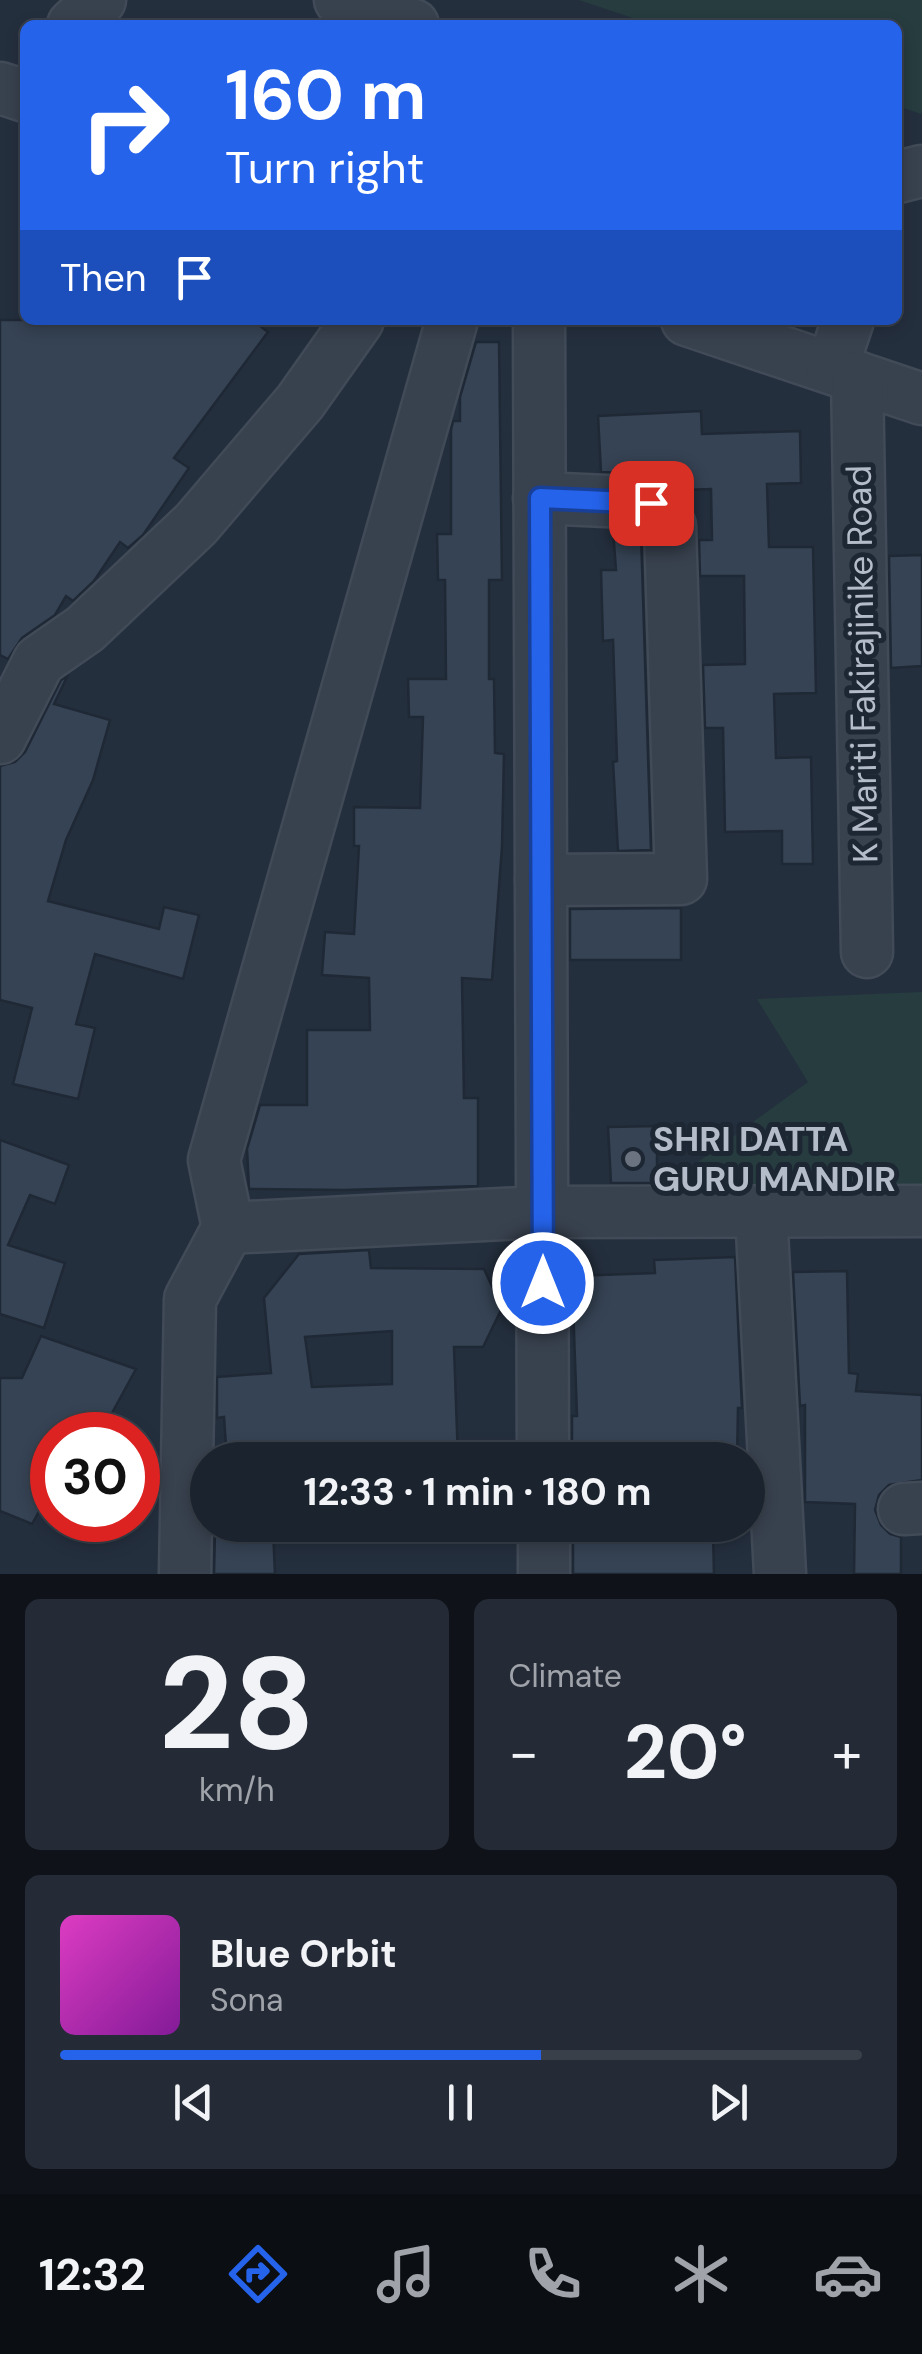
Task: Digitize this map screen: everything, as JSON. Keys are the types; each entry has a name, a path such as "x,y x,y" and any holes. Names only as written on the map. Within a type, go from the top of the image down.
{"street":[{"path":"79,20 102,0"},
{"path":"340,0 398,20"},
{"path":"0,738 38,661 85,628 196,524 300,402 354,325"},
{"path":"185,1574 190,1299 228,1228 214,1160 451,325"},
{"path":"539,325 544,1442"},
{"path":"706,325 822,355 922,399"},
{"name":"K Mariti Fakirajinike Road","path":"844,325 822,355 868,952"},
{"path":"540,498 651,503 662,508 670,526 680,878 541,880"},
{"path":"228,1228 542,1212 922,1211"},
{"path":"761,1212 780,1574"},
{"path":"544,1542 544,1574"}],"green space":[{"path":"579,0 922,0 922,111 921,114 902,107 902,20 639,20"},
{"path":"922,992 922,1192 657,1192 808,1082 757,999"}],"building":[{"path":"0,320 20,320 20,325 259,325 268,332 174,458 189,468 143,535 128,548 120,542 94,581 73,601 66,596 55,615 22,638 8,659 0,655"},
{"path":"476,342 499,342 502,580 489,580 489,679 494,679 495,753 504,754 492,980 462,978 464,1098 478,1098 478,1186 249,1189 247,1149 260,1105 307,1105 307,1030 370,1030 369,978 322,975 325,932 354,934 359,846 354,846 354,807 420,808 423,717 409,717 408,679 446,679 445,580 438,580 437,534 451,534 451,430 453,421 460,421 460,397"},
{"path":"701,411 702,434 800,431 801,483 767,484 769,547 813,547 816,693 774,694 776,758 811,757 813,864 782,864 782,831 725,832 723,728 705,728 703,665 745,664 744,576 700,576 699,540 712,540 711,489 683,490 653,474 601,472 598,416"},
{"path":"613,530 641,533 651,850 618,851 613,640 603,641 601,570 616,570"},
{"path":"922,555 922,666 891,668 889,556"},
{"path":"67,677 54,704 110,720 93,780 66,840 48,901 159,929 164,907 199,915 183,979 95,954 76,1024 95,1028 78,1099 13,1084 32,1008 0,1000 0,766 15,762 25,752 61,680"},
{"path":"681,908 681,960 570,960 570,909"},
{"name":"SHRI DATTA GURU MANDIR","path":"657,1126 657,1183 611,1183 608,1127"},
{"path":"0,1140 69,1165 55,1204 30,1195 8,1245 65,1263 44,1328 0,1314"},
{"path":"369,1250 371,1268 484,1269 502,1308 483,1347 454,1347 457,1442 226,1442 224,1417 217,1418 217,1377 271,1373 264,1298 299,1254","holes":["392,1331 392,1384 312,1387 305,1337"]},
{"path":"735,1257 742,1408 738,1408 737,1442 572,1442 572,1416 577,1416 572,1276 655,1273 654,1260"},
{"path":"847,1271 849,1373 858,1374 856,1391 922,1395 922,1480 889,1485 879,1495 875,1510 881,1525 890,1534 901,1537 901,1574 854,1574 855,1504 805,1502 805,1405 800,1406 793,1272"},
{"path":"41,1336 136,1369 113,1412 30,1412 30,1523 0,1511 0,1378 22,1378"},
{"path":"215,1542 274,1542 275,1574 214,1574"},
{"path":"573,1542 713,1542 714,1574 573,1574"}],"place":[{"name":"SHRI DATTA GURU MANDIR","path":"633,1159"}],"route":[{"path":"543,1283 540,498 651,503"}]}
